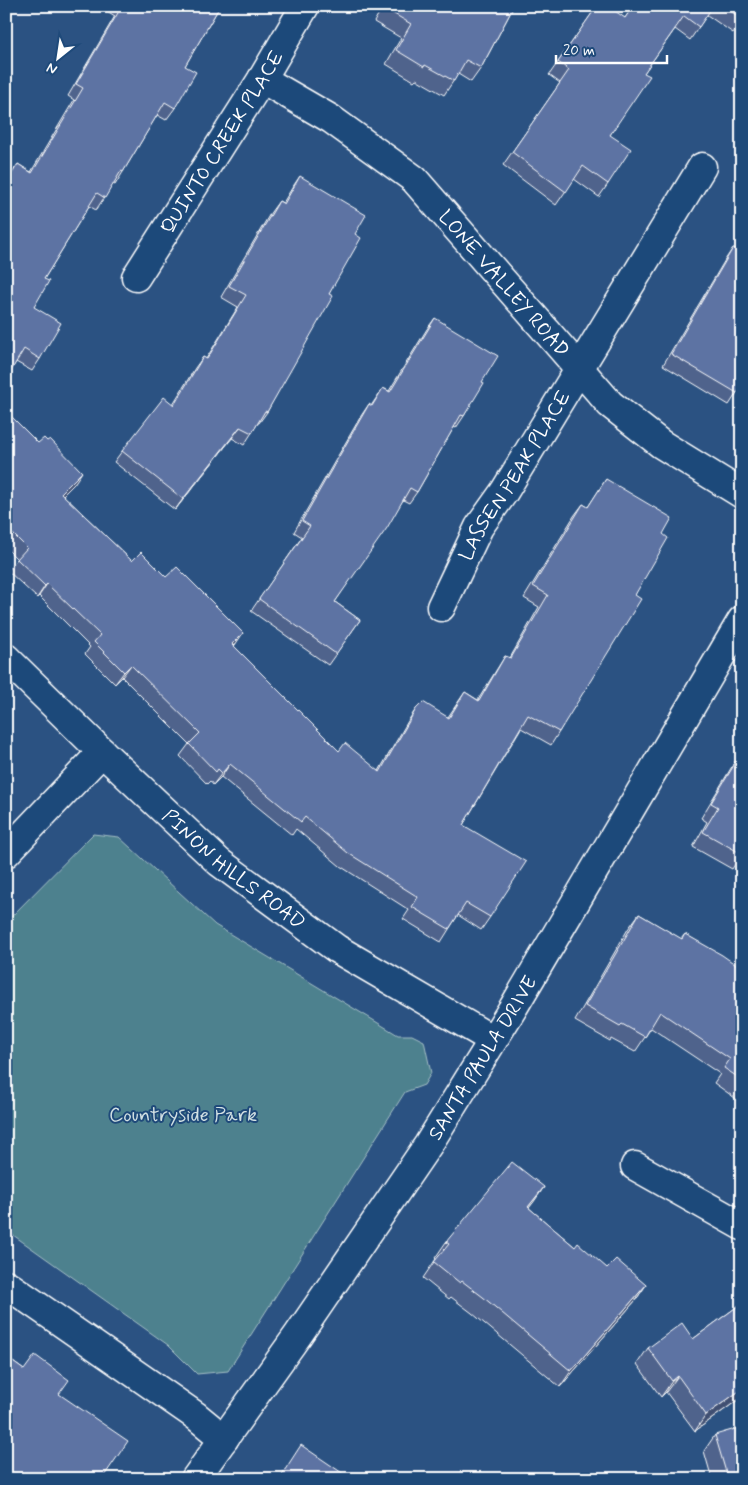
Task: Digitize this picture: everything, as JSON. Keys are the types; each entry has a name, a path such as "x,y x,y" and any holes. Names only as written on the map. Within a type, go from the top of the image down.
{"street":[{"name":"QUINTO CREEK PLACE","path":"136,277 262,79 305,6"},
{"name":"LONE VALLEY ROAD","path":"262,79 331,119 414,179 610,404 661,444 742,494"},
{"name":"LASSEN PEAK PLACE","path":"441,608 479,527 504,492 702,167"},
{"name":"SANTA PAULA DRIVE","path":"195,1479 428,1145 493,1040 742,620"},
{"name":"PINON HILLS ROAD","path":"6,658 102,752 226,868 337,949 493,1040"},
{"path":"6,853 102,752"},
{"path":"635,1166 742,1226"},
{"path":"6,1284 196,1416 224,1439"}],"green space":[{"name":"Countryside Park","path":"93,834 119,837 215,925 398,1035 412,1035 424,1041 431,1073 424,1085 405,1092 228,1371 197,1374 168,1345 6,1230 6,922"}],"building":[{"path":"122,6 220,6 185,66 196,72 175,108 165,102 123,172 121,171 105,198 97,193 44,279 49,281 34,307 61,323 40,359 24,349 6,379 6,183 18,164 32,173 83,88 76,84"},
{"path":"385,6 514,6 481,68 466,60 454,81 425,65 424,67 396,50 411,24 384,8"},
{"path":"597,6 608,6 625,18 633,6 713,6 699,27 684,16 644,73 650,76 610,135 631,149 608,184 583,166 566,192 512,152 569,70 558,62"},
{"path":"723,6 742,6 742,19"},
{"path":"300,176 366,215 355,234 361,238 329,294 333,296 267,412 265,411 252,433 240,427 183,499 122,451 164,397 174,405 203,357 207,359 246,295 229,286 279,201 284,204"},
{"path":"742,243 742,385 737,393 671,354 733,248 738,249"},
{"path":"435,318 498,356 482,382 484,383 464,416 461,415 417,492 410,488 387,528 335,602 360,620 336,654 259,599 310,526 302,521 369,404 372,406 383,388 390,392"},
{"path":"6,411 38,443 44,438 47,441 50,439 82,472 61,493 132,561 141,552 166,577 177,567 243,633 232,644 339,751 345,743 380,772 416,709 423,702 449,718 465,692 479,701 505,656 511,658 548,595 533,586 583,504 588,507 606,479 672,518 663,534 668,538 635,595 641,599 559,732 528,715 463,825 526,862 490,917 466,903 449,929 412,907 418,897 348,853 305,817 301,822 230,764 222,773 218,769 216,772 189,744 200,733 131,665 124,672 94,642 100,635 47,584 45,586 17,559 27,548 6,527"},
{"path":"6,736 11,741 6,747"},
{"path":"742,752 742,854 703,832 718,807 711,803"},
{"path":"639,914 682,939 685,934 742,969 742,1080 724,1068 730,1059 660,1012 645,1037 622,1024 620,1026 585,1006"},
{"path":"512,1162 544,1187 528,1207 575,1247 578,1243 607,1268 616,1259 646,1285 571,1371 483,1297 462,1281 460,1283 434,1262 449,1244 446,1242"},
{"path":"742,1303 742,1389 706,1415 678,1376 672,1381 648,1348 682,1323 693,1339"},
{"path":"35,1355 69,1380 59,1394 128,1441 102,1479 14,1479 6,1474 6,1357 24,1370"},
{"path":"742,1427 742,1479 728,1479 715,1435"},
{"path":"301,1445 351,1479 279,1479"}]}
